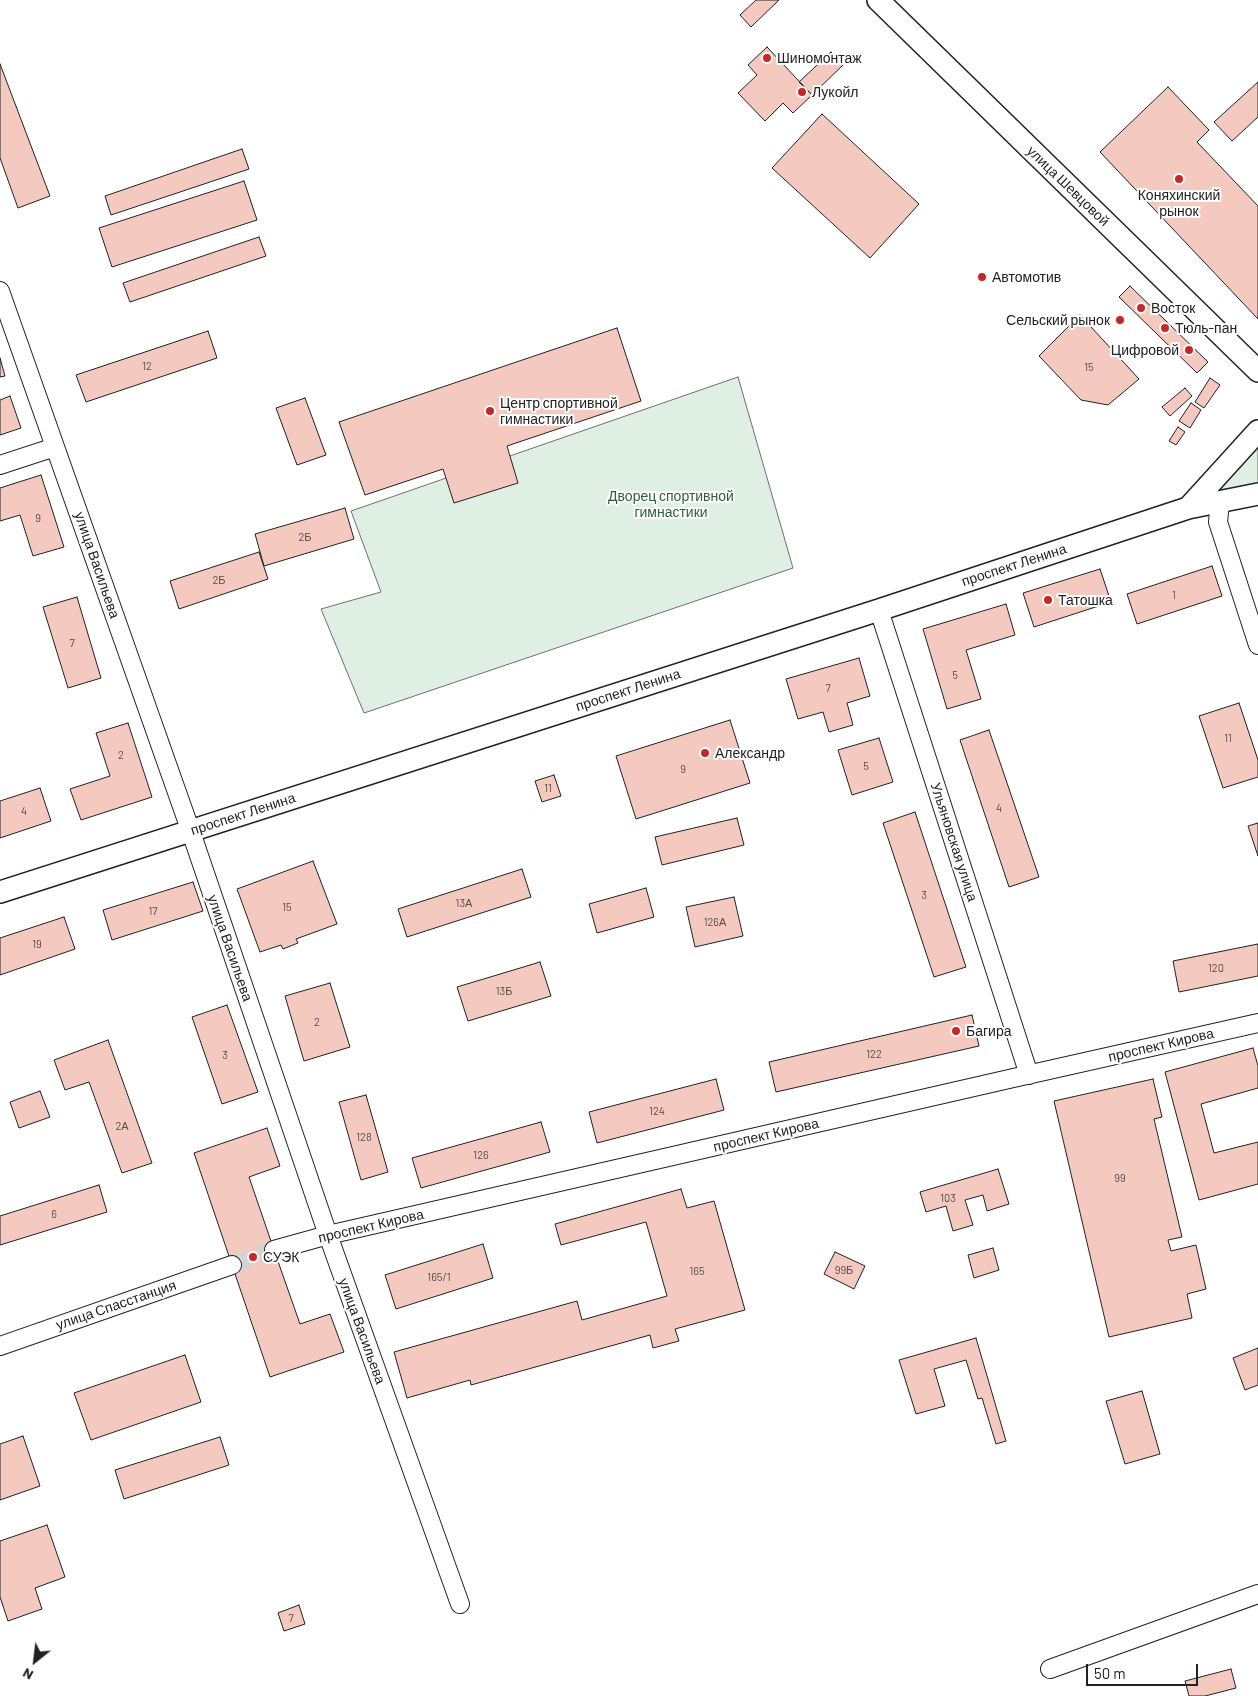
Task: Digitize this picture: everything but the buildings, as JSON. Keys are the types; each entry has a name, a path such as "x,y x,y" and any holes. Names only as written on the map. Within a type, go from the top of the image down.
{"main road":[{"name":"улица Шевцовой","path":"878,0 1258,371"},
{"path":"1188,508 1258,431"},
{"name":"проспект Ленина","path":"0,892 879,610 1188,508 1258,494"}],"street":[{"name":"улица Васильева","path":"0,291 190,832 328,1235 460,1604"},
{"path":"0,465 55,447"},
{"path":"1220,502 1218,522 1258,645"},
{"name":"Ульяновская улица","path":"879,610 1029,1075"},
{"name":"проспект Кирова","path":"274,1250 328,1235 1258,1023"},
{"name":"улица Спасстанция","path":"0,1346 232,1265"},
{"path":"1050,1669 1258,1594"}],"green space":[{"name":"Дворец спортивной гимнастики","path":"738,377 793,568 364,713 321,609 381,592 351,511"},
{"path":"1258,443 1258,485 1223,495 1216,491"}],"tunnel":[{"path":"232,1265 274,1250"}],"place":[{"name":"Шиномонтаж","path":"767,58"},
{"name":"Лукойл","path":"802,92"},
{"name":"Коняхинский рынок","path":"1179,179"},
{"name":"Автомотив","path":"982,277"},
{"name":"Восток","path":"1141,308"},
{"name":"Сельский рынок","path":"1120,320"},
{"name":"Тюль-пан","path":"1165,328"},
{"name":"Цифровой","path":"1189,350"},
{"name":"Центр спортивной гимнастики","path":"490,411"},
{"name":"Татошка","path":"1048,600"},
{"name":"Александр","path":"705,753"},
{"name":"Багира","path":"956,1031"},
{"name":"СУЭК","path":"253,1257"}]}
